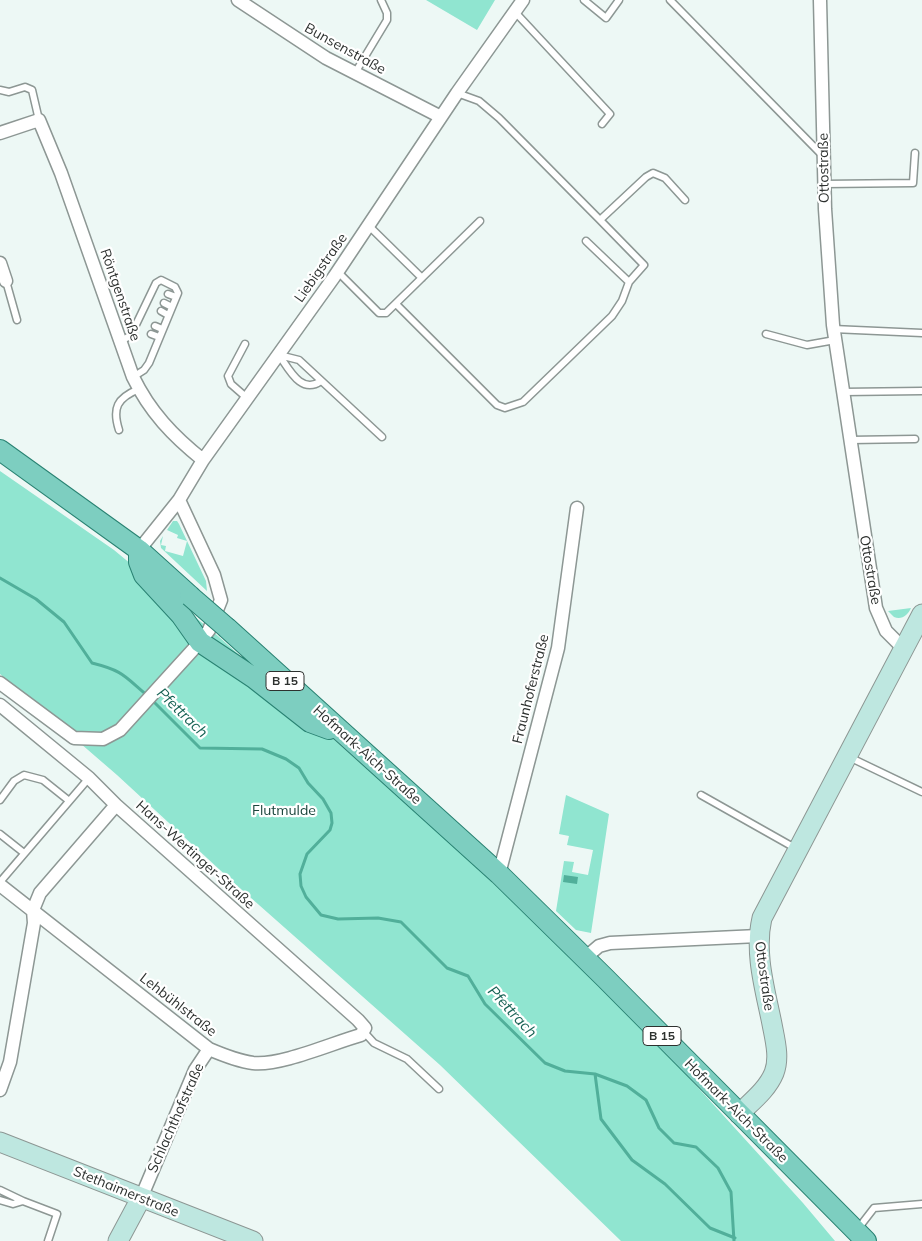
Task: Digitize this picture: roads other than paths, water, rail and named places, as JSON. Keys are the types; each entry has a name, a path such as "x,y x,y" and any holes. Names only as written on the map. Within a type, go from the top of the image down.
{"main road":[{"name":"Hofmark-Aich-Straße","path":"0,450 139,550 499,874 861,1236"},
{"path":"139,550 138,562 144,575 181,615 200,642 254,678 310,722 342,734"}],"street":[{"name":"Bunsenstraße","path":"238,0 297,40 440,118"},
{"name":"Liebigstraße","path":"139,550 179,500 203,460 338,272 457,93 523,0"},
{"name":"Ottostraße","path":"739,1114 768,1085 774,1072 777,1053 760,959 758,936 762,918 912,640 886,631 876,608 842,392 834,335 824,184 820,0"},
{"path":"0,133 39,120"},
{"name":"Röntgenstraße","path":"39,120 61,173 136,383 150,408 165,427 203,460"},
{"path":"0,263 6,282"},
{"path":"0,683 74,738 103,739 120,730 200,642 221,600 214,576 179,500"},
{"name":"Fraunhoferstraße","path":"499,874 558,648 577,508"},
{"path":"912,640 922,614"},
{"name":"Hans-Wertinger-Straße","path":"0,705 89,778 116,805 358,1020 365,1028 364,1032"},
{"path":"0,1090 10,1062 34,923 32,910 40,893 76,848 116,805"},
{"name":"Lehbühlstraße","path":"0,883 209,1049 254,1063 269,1062 364,1032"},
{"path":"585,958 598,946 610,943 758,936"},
{"name":"Schlachthofstraße","path":"118,1241 141,1198 195,1070 209,1049"},
{"name":"Stethaimerstraße","path":"0,1142 251,1241"}],"lane":[{"path":"355,73 387,20 387,13 380,0"},
{"path":"584,0 606,18 620,0"},
{"path":"670,0 824,158"},
{"path":"515,12 610,114 602,124"},
{"path":"0,90 9,92 25,87 32,90 39,120"},
{"path":"396,304 497,405 505,408 523,402 612,316 622,301 629,282 644,265 499,118 479,101 457,93"},
{"path":"824,184 914,183 915,152"},
{"path":"600,220 646,177 653,173 665,178 685,200"},
{"path":"338,272 379,313 386,313 480,221"},
{"path":"369,226 422,278"},
{"path":"586,241 629,282"},
{"path":"119,430 115,417 116,406 136,383 149,363 178,293 175,286 162,280 156,288 138,327 131,335 120,342"},
{"path":"6,282 17,320"},
{"path":"168,294 176,297"},
{"path":"164,303 172,307"},
{"path":"161,311 168,315"},
{"path":"155,326 162,329"},
{"path":"766,334 807,345 834,335 922,332"},
{"path":"151,334 159,337"},
{"path":"244,344 228,376 231,384 247,398"},
{"path":"279,354 299,360 382,437"},
{"path":"279,354 295,378 308,386 313,386 320,381"},
{"path":"842,392 922,391"},
{"path":"850,440 915,439"},
{"path":"848,756 922,792"},
{"path":"0,800 14,781 24,775 43,780 68,800"},
{"path":"0,883 68,800 89,778"},
{"path":"700,795 798,850"},
{"path":"0,834 24,853"},
{"path":"364,1032 374,1043 406,1058 439,1090"},
{"path":"0,1190 57,1214 48,1241"},
{"path":"0,1200 13,1204 23,1201"},
{"path":"861,1236 874,1208 922,1204"}],"waterway":[{"name":"Pfettrach","path":"0,578 36,599 64,622 92,663 117,672 148,696"},
{"name":"Pfettrach","path":"152,700 200,748 262,749 286,759 299,768 308,783 323,799 331,813 332,823 330,830 307,854 300,874 301,886 306,897 321,915 338,919 378,918 401,922 447,968 468,976 485,1004 545,1063 565,1071 595,1074 627,1086 646,1100 659,1128 674,1143 696,1147 718,1168 731,1192 734,1241"},
{"path":"595,1074 601,1119 632,1160 665,1184 710,1228 735,1238"}],"park label":[{"name":"Flutmulde","path":"284,811"}]}
